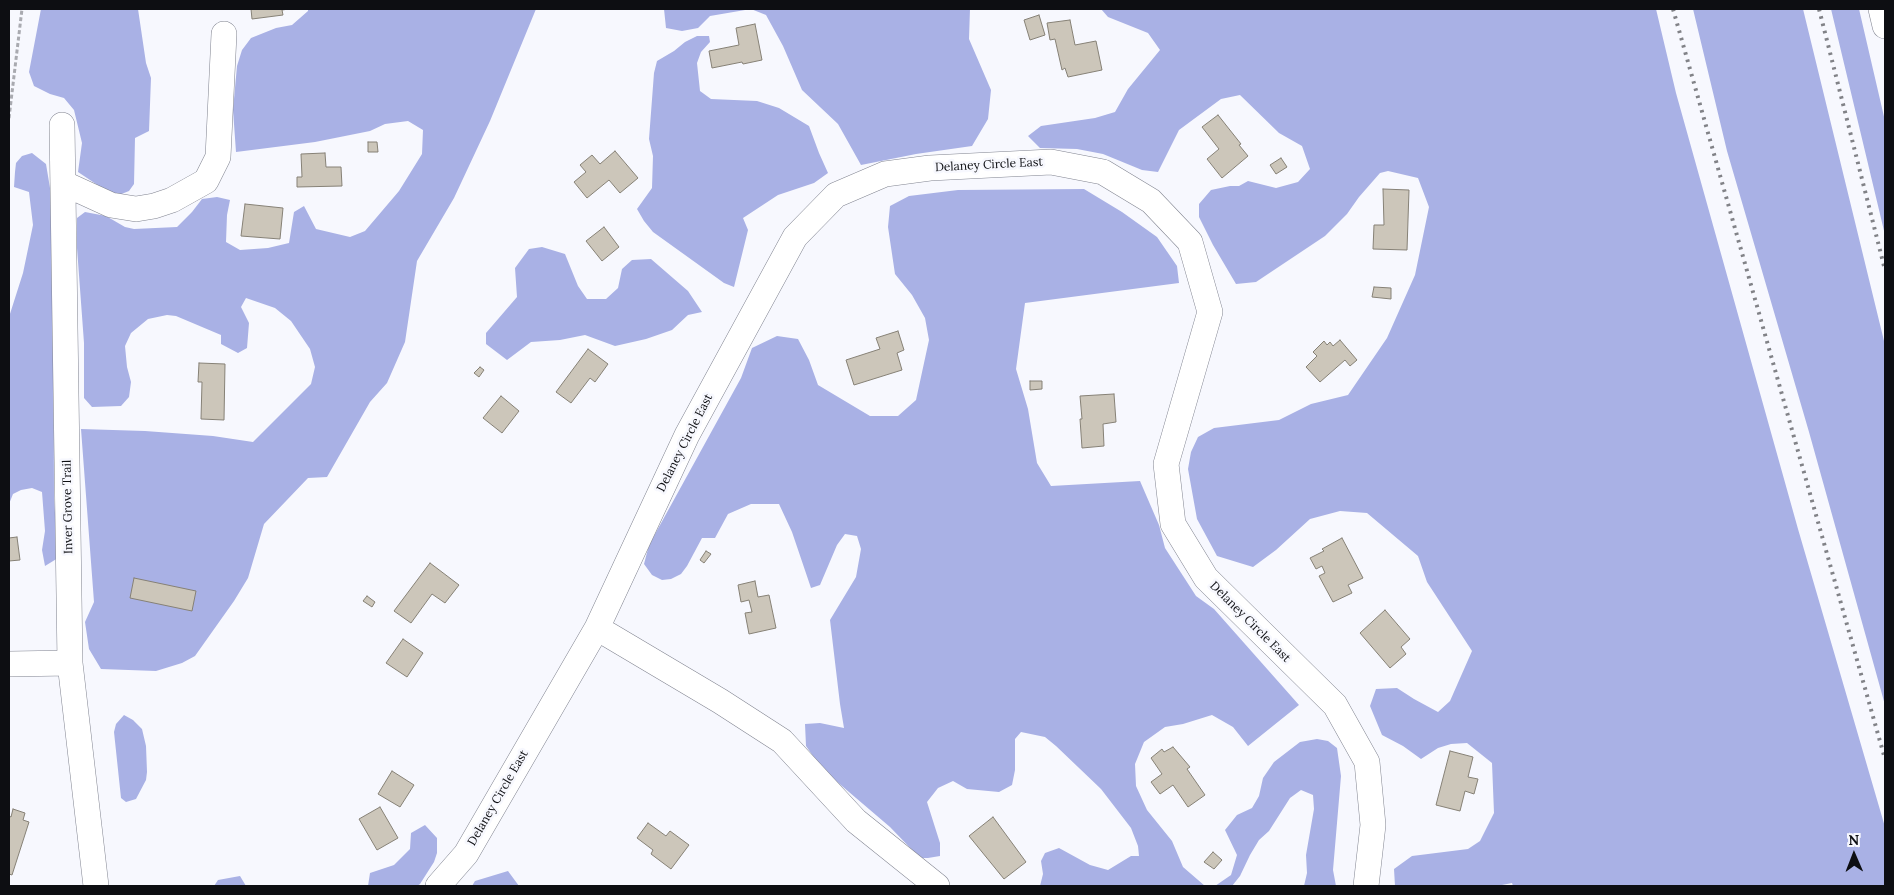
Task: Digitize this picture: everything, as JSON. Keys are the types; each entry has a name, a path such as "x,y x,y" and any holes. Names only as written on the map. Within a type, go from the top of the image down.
{"street":[{"path":"1881,9 1885,26"},
{"path":"63,183 111,205 136,209 172,200 206,181 218,157 224,34"},
{"name":"Inver Grove Trail","path":"62,126 70,663 96,886"},
{"name":"Delaney Circle East","path":"438,886 466,854 597,628 687,436 795,237 836,195 885,174 930,168 1051,162 1103,172 1151,201 1190,242 1210,312 1166,464 1173,524 1206,578 1335,705 1367,762 1373,825 1366,886"},
{"path":"597,628 720,701 782,741 856,821 938,886"},
{"path":"9,664 70,663"}],"path":[{"path":"9,118 22,9"}],"shaded area":[{"path":"41,9 138,9 146,63 151,78 149,131 135,138 134,184 129,191 119,195 108,192 78,172 82,143 74,110 64,98 34,86 29,72"},
{"path":"308,9 536,9 490,121 454,198 417,261 405,342 387,383 370,402 327,477 308,478 264,524 248,578 195,656 182,663 156,671 101,669 89,649 85,622 94,602 81,429 213,436 253,442 311,384 315,367 310,349 291,321 275,308 246,298 241,307 249,323 247,348 238,353 221,344 221,335 176,316 167,315 148,319 131,333 125,346 131,382 129,397 121,406 92,407 84,398 84,343 77,248 77,218 85,212 106,216 125,227 134,229 177,227 202,199 217,197 230,200 227,215 226,242 240,250 268,248 289,243 294,212 304,206 316,229 350,237 365,231 399,191 422,154 423,130 408,121 385,124 370,131 315,142 236,152 233,110 237,66 242,50 251,38 276,28 292,25"},
{"path":"664,9 751,9 710,16 698,28 682,31 666,28"},
{"path":"751,9 970,9 969,39 991,90 988,119 972,146 916,154 861,165 838,124 802,90 783,46 766,15"},
{"path":"1101,9 1656,9 1676,93 1798,529 1885,827 1885,886 1513,886 1512,883 1497,886 1395,886 1394,869 1412,856 1468,849 1480,841 1494,813 1492,763 1467,743 1451,744 1438,748 1421,759 1403,746 1382,735 1370,706 1376,689 1397,688 1438,712 1450,701 1472,651 1427,582 1418,556 1367,513 1340,511 1310,519 1276,550 1253,567 1217,556 1197,519 1188,469 1191,452 1198,437 1214,428 1279,420 1311,404 1348,395 1387,338 1415,275 1429,207 1418,178 1388,171 1380,173 1347,214 1325,236 1256,282 1236,284 1199,217 1199,204 1211,190 1239,186 1248,181 1276,188 1298,182 1310,169 1302,146 1279,133 1240,95 1221,99 1179,130 1158,172 1142,170 1103,154 1077,149 1040,148 1028,136 1041,126 1095,118 1115,112 1128,89 1160,50 1148,33 1108,17"},
{"path":"1693,9 1803,9 1885,345 1885,705 1809,432 1727,151"},
{"path":"1831,9 1859,9 1885,121 1885,235"},
{"path":"697,36 709,36 710,42 701,52 697,63 700,91 711,99 757,101 779,108 809,126 828,173 814,183 778,195 743,218 748,230 734,287 724,283 653,232 637,209 652,188 653,156 649,139 654,73 657,61"},
{"path":"32,153 46,164 53,206 54,498 58,558 45,566 42,550 45,531 42,492 32,488 21,490 13,494 9,504 9,317 23,273 33,225 29,192 14,187 16,163 22,156"},
{"path":"1084,189 1122,212 1157,237 1177,266 1179,283 1025,303 1016,369 1028,409 1037,463 1051,486 1140,481 1159,525 1165,548 1196,596 1214,609 1299,705 1248,746 1233,727 1212,715 1183,724 1165,727 1144,742 1135,764 1136,786 1147,810 1172,841 1183,867 1205,886 1040,886 1043,874 1041,861 1045,853 1059,848 1090,865 1108,870 1131,856 1139,856 1138,846 1131,828 1101,789 1045,737 1021,732 1015,739 1015,770 1012,785 999,792 967,789 953,781 938,788 927,802 940,843 940,856 928,858 920,858 890,827 822,769 806,746 805,724 820,723 844,728 830,620 856,577 861,549 857,536 845,534 837,545 820,585 811,588 792,532 779,504 751,504 728,514 715,538 702,538 681,574 671,579 662,580 652,575 644,564 649,545 741,378 752,348 777,336 798,339 809,360 818,385 870,416 898,416 916,400 929,340 925,318 912,295 895,274 888,227 890,206 909,196 958,190"},
{"path":"542,247 565,254 578,286 587,299 606,299 618,288 622,269 632,260 651,259 688,291 702,312 688,315 672,330 646,339 615,346 585,335 560,340 531,342 507,360 486,344 486,333 517,297 515,268 529,249"},
{"path":"124,715 133,720 142,729 146,746 147,772 146,780 136,799 126,802 121,798 114,732 116,724"},
{"path":"1317,739 1328,741 1337,748 1341,776 1333,870 1336,886 1304,886 1307,873 1306,855 1314,809 1313,795 1301,790 1290,798 1269,831 1259,840 1240,876 1232,886 1215,886 1231,875 1237,855 1225,830 1237,815 1252,808 1259,796 1263,778 1274,762 1300,742"},
{"path":"425,825 437,838 437,853 434,862 420,884 417,886 368,886 370,873 394,865 410,849 411,833"},
{"path":"508,871 519,886 472,886 475,881"},
{"path":"240,876 246,886 214,886 218,880"}],"building":[{"path":"251,9 289,9 282,10 283,15 252,19"},
{"path":"1039,15 1045,35 1030,40 1024,20"},
{"path":"1070,20 1075,45 1096,41 1102,70 1068,77 1065,68 1062,70 1055,39 1050,40 1047,23"},
{"path":"755,24 762,60 712,68 709,51 739,45 736,28"},
{"path":"1218,115 1248,156 1222,178 1207,159 1219,149 1202,127"},
{"path":"368,142 377,142 378,152 368,152"},
{"path":"615,151 638,178 620,193 609,180 587,198 574,182 586,172 580,165 592,155 600,164"},
{"path":"325,153 326,167 341,167 342,186 297,187 297,177 302,177 301,154"},
{"path":"1281,158 1287,167 1276,174 1270,165"},
{"path":"1383,189 1409,190 1407,250 1373,249 1374,225 1384,225"},
{"path":"245,204 283,208 280,239 241,236"},
{"path":"604,227 619,247 602,261 586,241"},
{"path":"1374,287 1391,288 1391,299 1372,297"},
{"path":"898,331 904,350 897,353 902,370 854,385 846,360 880,349 876,338"},
{"path":"1340,340 1357,360 1350,366 1345,360 1320,382 1306,367 1317,356 1313,352 1324,341 1327,345 1330,342 1333,346"},
{"path":"588,349 608,364 595,382 590,378 571,403 556,392"},
{"path":"199,363 225,364 224,420 201,419 202,382 198,382"},
{"path":"480,367 484,370 479,377 474,373"},
{"path":"1030,381 1042,381 1042,389 1030,390"},
{"path":"1114,394 1116,422 1103,424 1104,446 1082,448 1080,396"},
{"path":"501,396 519,411 502,433 483,418"},
{"path":"17,537 20,560 9,561 9,538"},
{"path":"1342,538 1363,578 1348,585 1352,593 1333,602 1319,576 1325,573 1322,566 1316,569 1310,558"},
{"path":"706,551 711,554 704,563 700,560"},
{"path":"430,563 459,585 445,603 432,594 411,623 394,611"},
{"path":"134,578 196,591 192,611 130,598"},
{"path":"755,581 758,597 769,595 776,628 749,634 745,613 752,612 749,600 741,602 738,585"},
{"path":"367,596 375,602 372,607 363,601"},
{"path":"1385,610 1410,639 1401,647 1406,654 1390,668 1360,633"},
{"path":"403,639 423,653 407,677 386,663"},
{"path":"1173,747 1190,767 1187,769 1205,795 1188,807 1173,785 1160,794 1151,782 1162,774 1151,758 1162,749 1164,752"},
{"path":"1450,751 1473,757 1468,777 1478,779 1474,794 1465,791 1460,811 1436,805"},
{"path":"392,771 414,785 400,807 378,794"},
{"path":"380,807 398,838 377,850 359,819"},
{"path":"13,809 25,813 23,820 29,822 12,875 9,874 9,816 11,817"},
{"path":"993,817 1026,862 1004,879 969,836"},
{"path":"648,823 666,836 670,831 689,845 671,869 651,854 653,850 637,838"},
{"path":"1213,852 1222,860 1214,869 1204,862"}],"railway":[{"path":"1673,9 1885,759"},
{"path":"1819,9 1885,270"}]}
